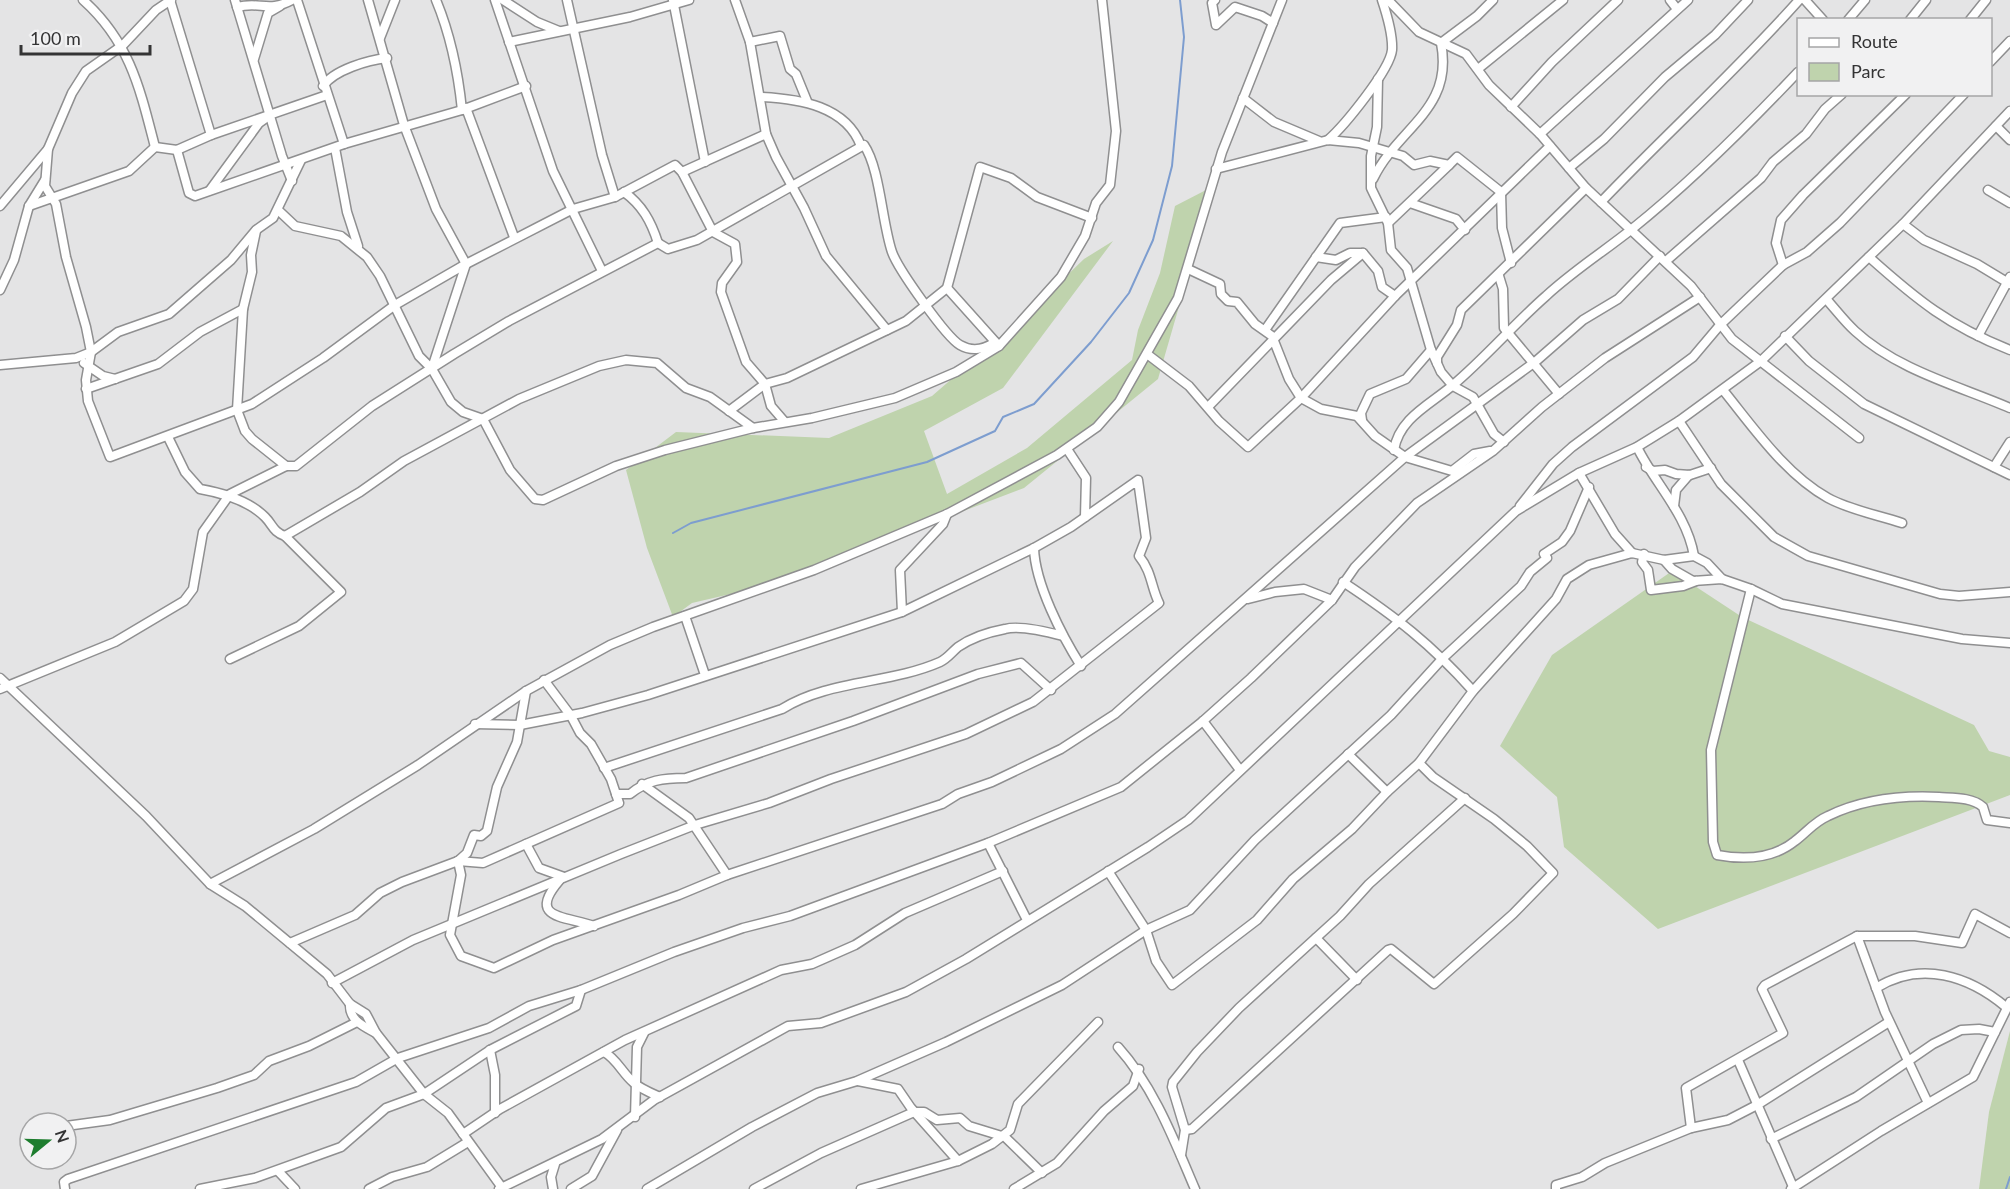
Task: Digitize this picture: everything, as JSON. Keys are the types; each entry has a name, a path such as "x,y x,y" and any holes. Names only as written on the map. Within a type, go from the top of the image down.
{"street":[{"path":"83,0 123,45 144,104 155,147"},
{"path":"0,206 48,149 80,80 103,58 123,45 156,10 171,0 211,135"},
{"path":"254,59 268,13 292,0"},
{"path":"297,0 323,86 344,144"},
{"path":"368,0 387,58 404,125 436,209 466,264 432,369"},
{"path":"380,38 395,0"},
{"path":"436,0 445,18 456,56 464,109 514,237"},
{"path":"495,0 553,171 602,271"},
{"path":"503,0 537,22 559,31"},
{"path":"567,0 602,155 615,197"},
{"path":"508,42 630,17 674,2 689,0"},
{"path":"735,0 750,42 762,97 766,134 826,256 886,330"},
{"path":"278,210 295,226 340,236 360,250 381,276 419,356 432,369 452,402 463,412 483,419 510,470 530,495 535,499 543,500 616,465 665,450 784,421 821,416 920,389 956,372 997,344 1061,278 1085,236 1096,203 1110,184 1116,131 1102,0"},
{"path":"1215,0 1212,3 1216,25 1235,7 1262,16 1273,23"},
{"path":"210,884 314,829 418,765 526,691 610,645 814,570 947,514 1067,449 1097,427 1119,402 1179,298 1216,169 1282,0"},
{"path":"1324,141 1340,129 1378,79 1392,49 1387,13 1382,0"},
{"path":"1441,43 1477,16 1493,0"},
{"path":"1478,69 1563,0"},
{"path":"1511,107 1552,62 1618,0"},
{"path":"1670,0 1677,9"},
{"path":"1540,134 1688,0"},
{"path":"1569,168 1604,139 1665,77 1715,35 1748,0"},
{"path":"1601,202 1677,123 1750,55 1799,0"},
{"path":"1805,0 1821,18"},
{"path":"1850,18 1865,0"},
{"path":"1912,18 1926,0"},
{"path":"1972,18 1986,0"},
{"path":"674,2 705,162"},
{"path":"1394,2 1419,33 1466,54 1511,107 1540,134 1587,188 1700,297 1720,325 1737,343 1858,438"},
{"path":"280,6 270,8 256,4 236,4 285,165 292,181"},
{"path":"750,42 780,36 790,69 796,74 807,101"},
{"path":"1992,60 2010,41"},
{"path":"1371,183 1389,154 1434,102 1443,72 1441,43"},
{"path":"323,86 328,78 360,64 387,58"},
{"path":"1394,450 1398,436 1420,407 1453,386 1507,332 1590,258 1632,229 1750,124 1797,73"},
{"path":"1378,79 1377,134 1371,183 1372,194 1387,220 1391,250 1404,262 1437,363 1453,386 1473,397 1494,434 1504,442"},
{"path":"177,150 189,193 195,196 344,144 464,109 526,86"},
{"path":"155,147 177,150 211,135 327,95"},
{"path":"458,861 461,875 458,900 450,926 453,946 461,956 484,962 494,968 552,940 727,875 942,804 958,794 992,782 1061,749 1115,714 1183,652 1248,599 1405,457 1535,362 1583,320 1618,299 1761,178 1773,162 1806,134 1825,109 1840,96"},
{"path":"1783,265 1776,243 1781,220 1803,195 1904,96"},
{"path":"0,678 4,687 146,816 210,884 245,906 327,974 350,1004 366,1014 376,1033 398,1058 424,1094 441,1106 502,1189 555,1164 617,1130 660,1097 788,1026 821,1023 906,992 966,959 1073,894 1188,820 1516,511 1553,464 1693,357 1720,325 1783,265 1807,252 1840,223 1962,96"},
{"path":"762,97 807,101 852,126 861,146 865,146 893,256 927,307 959,345 977,349 997,344"},
{"path":"1243,98 1274,122 1324,141"},
{"path":"1516,511 1579,473 1637,447 1679,421 1761,361 1785,336 1827,300 1903,224 2010,111"},
{"path":"210,191 259,123 271,114"},
{"path":"1996,126 2010,140"},
{"path":"682,172 766,134"},
{"path":"1216,169 1324,141 1349,140 1389,154 1403,156 1414,165 1430,160 1449,165"},
{"path":"624,192 638,202 646,214 658,243 668,249 712,231 861,146"},
{"path":"28,206 129,171 155,147"},
{"path":"1147,354 1189,386 1248,447 1301,398 1395,296 1550,147"},
{"path":"334,148 347,212 360,250"},
{"path":"48,149 46,191 53,199 91,352 86,389 105,451 110,457 252,404 323,358 394,305 466,264 514,237 573,209 615,197 670,166 678,166 682,172 712,231 732,241 737,248 737,262 722,283 721,292 746,362 765,384 771,406 784,421"},
{"path":"1265,330 1342,222 1353,224 1387,220 1410,203 1456,157 1501,192"},
{"path":"0,365 76,358 91,352 118,332 169,314 231,260 256,230 273,218 301,160"},
{"path":"729,411 765,384 786,378 886,330 927,307 947,288 980,167 1011,178 1037,197 1092,218"},
{"path":"0,290 14,260 28,206 45,180"},
{"path":"1437,363 1437,357 1457,325 1461,310 1499,276 1587,188"},
{"path":"1988,190 2010,203"},
{"path":"1501,192 1502,228 1511,262"},
{"path":"1410,203 1456,219 1465,230"},
{"path":"1903,224 1924,240 2009,281 1978,336"},
{"path":"256,230 251,255 252,272 243,309 237,410 245,431 286,466"},
{"path":"4,687 115,642 184,601 193,589 203,532 230,494 286,466 296,466 372,406 509,321 658,243"},
{"path":"1316,257 1336,260 1350,253 1363,254 1378,271 1382,286 1395,296"},
{"path":"1208,407 1330,280 1363,254"},
{"path":"1869,257 1923,304 1978,336 2010,350"},
{"path":"1188,269 1220,284 1221,294 1228,301 1237,302 1244,308 1255,324 1265,330 1274,340 1281,363 1301,398 1322,409 1357,417 1375,436 1405,457 1452,471 1473,454 1493,451"},
{"path":"1499,276 1503,289 1504,328 1535,362 1559,394"},
{"path":"947,288 997,344"},
{"path":"65,1189 64,1182 68,1179 356,1082 398,1058 489,1028 529,1006 581,990 674,952 743,928 790,916 988,843 1121,787 1203,721 1332,600 1343,582 1417,503 1493,451 1605,358 1700,297"},
{"path":"1827,300 1855,331 1878,348 1913,368 2010,408"},
{"path":"86,389 139,373 158,364 200,332 243,309"},
{"path":"1785,336 1809,361 1864,404 2010,475"},
{"path":"1362,420 1361,413 1370,394 1406,379 1431,350"},
{"path":"76,358 103,376 115,379"},
{"path":"285,536 360,492 404,461 483,419 598,366 626,360 657,363 686,388 710,397 753,428"},
{"path":"1723,390 1778,456 1802,479 1842,504 1902,523"},
{"path":"1679,421 1721,484 1774,537 1808,556 1940,594 1959,596 2010,592"},
{"path":"168,437 185,472 200,489 230,494 264,516 276,533 285,536 341,592 298,626 230,659"},
{"path":"1994,466 2010,442"},
{"path":"1637,447 1646,467 1674,506 1692,540 1694,556"},
{"path":"1067,449 1086,478 1085,517"},
{"path":"1646,467 1653,471 1665,470 1690,475 1711,468"},
{"path":"1579,473 1615,534 1632,553"},
{"path":"1674,506 1676,490 1690,475"},
{"path":"332,983 413,940 695,825 769,803 831,779 966,734 1033,702 1159,602 1153,592 1151,572 1139,556 1146,538 1138,480 1085,517 1034,548 902,612 648,695 571,716 520,726 475,724"},
{"path":"647,1189 752,1127 817,1093 857,1081 945,1042 1062,985 1146,930 1190,910 1255,840 1391,714 1443,658 1521,586 1530,572 1547,558 1545,554 1562,542 1570,531 1589,487"},
{"path":"902,612 900,570 943,524 947,514"},
{"path":"1034,548 1035,564 1063,636 1081,666"},
{"path":"1108,871 1146,930 1156,961 1172,985 1257,920 1293,879 1352,829 1419,763 1473,692 1556,599 1568,579 1589,565 1632,553 1664,560 1694,556 1707,563 1722,579"},
{"path":"1644,554 1642,562 1648,570 1651,590 1683,586 1699,579"},
{"path":"1664,560 1672,569 1693,581 1722,579 1751,589 1782,604 1811,611 1962,639 2010,643"},
{"path":"1343,582 1401,620 1443,658 1473,692"},
{"path":"1248,599 1275,592 1304,589 1332,600"},
{"path":"1751,589 1711,750 1713,842 1717,855 1740,858 1771,855 1787,847 1828,815 1868,800 1893,797 1974,801 1983,807 1987,820 2010,823"},
{"path":"685,616 705,675"},
{"path":"604,768 782,709 800,697 897,676 942,661 958,647 984,634 1008,628 1044,630 1063,636"},
{"path":"616,794 630,794 642,784 665,778 686,778 862,718 978,674 1016,663 1024,665 1051,690"},
{"path":"458,861 483,863 618,805 619,800 604,768 571,716 544,680"},
{"path":"290,943 355,915 380,893 402,882 458,861 467,853 474,835 481,836 487,831 497,788 517,742 526,691"},
{"path":"1203,721 1240,770"},
{"path":"1348,754 1387,792"},
{"path":"1185,1130 1192,1129 1389,949 1434,984 1513,914 1553,873 1527,846 1465,798 1433,777 1419,763"},
{"path":"642,784 695,825 727,875"},
{"path":"1181,1155 1185,1130 1173,1082 1239,1008 1316,938 1369,884 1465,798"},
{"path":"988,843 1027,920"},
{"path":"526,844 539,868 563,878"},
{"path":"374,1188 392,1177 427,1167 495,1113 604,1052 781,970 812,964 855,945 905,913 1003,871"},
{"path":"563,878 548,894 546,909 549,913 565,920 594,926"},
{"path":"1691,1128 1686,1088 1784,1033 1766,999 1763,986 1857,936 1915,936 1962,943 1975,914 2010,933"},
{"path":"1857,936 1889,1022 1928,1103"},
{"path":"1316,938 1357,980"},
{"path":"1738,1060 1793,1189 1973,1077 2008,1004 1980,987 1967,985 1953,976 1938,974 1916,972 1891,978 1876,988"},
{"path":"203,1189 278,1171 341,1147 386,1108 424,1094 490,1050 576,1006 581,990"},
{"path":"350,1004 350,1010 357,1022 376,1033"},
{"path":"78,1124 110,1120 254,1075 269,1061 309,1046 357,1022"},
{"path":"861,1189 958,1161 980,1151 1010,1130 1018,1104 1098,1022"},
{"path":"1556,1189 1556,1185 1582,1177 1605,1163 1691,1128 1728,1120 1757,1106 1889,1022"},
{"path":"1771,1139 1846,1102 1908,1061 1961,1030 1979,1029 1995,1032"},
{"path":"635,1117 637,1047 644,1033"},
{"path":"1118,1047 1139,1070 1181,1155 1195,1189"},
{"path":"490,1050 495,1075 495,1113"},
{"path":"604,1052 614,1058 618,1067 635,1084 660,1097"},
{"path":"1014,1189 1057,1163 1104,1111 1133,1086 1139,1070"},
{"path":"857,1081 898,1089 958,1161"},
{"path":"754,1189 861,1134 915,1112 924,1112 937,1120 960,1118 969,1126 1010,1141 1042,1173"},
{"path":"571,1189 592,1176 617,1130"},
{"path":"553,1189 551,1177 555,1164"},
{"path":"278,1171 295,1189"}],"green space":[{"path":"1206,190 1207,210 1158,379 1024,488 769,585 692,603 673,617 647,548 626,470 676,432 829,438 932,396 1029,312 1084,259 1113,241 1003,388 924,431 947,494 1027,448 1132,360 1138,330 1160,273 1175,206"},
{"path":"1672,571 1742,617 1974,725 1989,751 2010,757 2010,795 1658,929 1564,847 1557,797 1500,746 1552,655"},
{"path":"2010,1031 2010,1189 1979,1189 1989,1112"}],"waterway":[{"path":"673,533 691,523 927,462 995,431 1003,417 1034,404 1091,342 1129,293 1153,240 1172,166 1184,37 1180,0"},
{"path":"2006,1189 2010,1177"}]}
